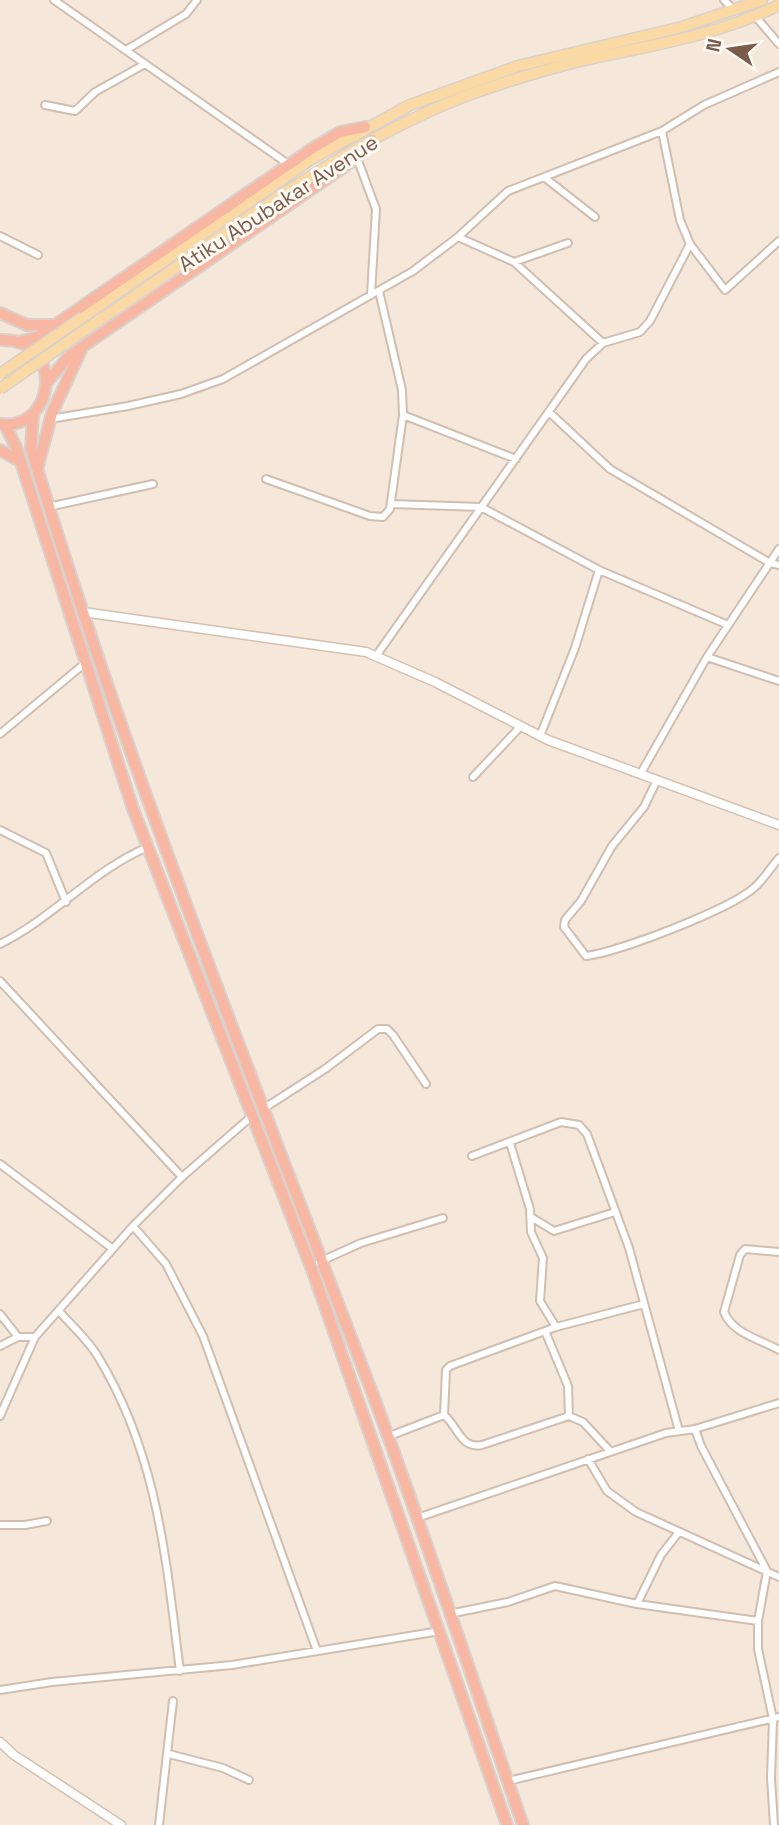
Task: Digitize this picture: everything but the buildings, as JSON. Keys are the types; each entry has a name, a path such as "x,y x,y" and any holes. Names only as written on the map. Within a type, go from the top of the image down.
{"highway":[{"path":"1,339 19,342 37,337 288,164 340,132 365,128"},
{"path":"372,140 356,158 60,364 48,381 33,415 30,438 48,506 83,612 263,1109 507,1825"},
{"path":"0,313 27,325 56,325"},
{"path":"19,342 41,359 48,381"},
{"path":"37,469 50,419 84,345"},
{"path":"33,415 20,422 2,424 21,462 84,664 148,847 252,1116 387,1437 523,1825"},
{"path":"1,451 21,462"}],"main road":[{"name":"Atiku Abubakar Avenue","path":"0,374 313,158 410,105 518,66 682,27 736,11 762,0"},
{"name":"Atiku Abubakar Avenue","path":"0,389 296,186 372,140 461,98 522,76 668,42 755,16 779,5"}],"street":[{"path":"54,0 288,164"},
{"path":"126,50 186,14 197,0"},
{"path":"724,0 736,11"},
{"path":"755,16 779,44"},
{"path":"45,105 75,111 95,92 145,64"},
{"path":"50,419 181,394 222,379 413,271 458,237 503,194 662,131 704,105 779,72"},
{"path":"662,131 680,220 690,244 725,290 779,241"},
{"path":"356,158 376,209 371,295"},
{"path":"544,177 595,217"},
{"path":"0,236 38,255"},
{"path":"458,237 514,262 603,343"},
{"path":"514,262 568,243"},
{"path":"376,656 586,359 603,343 639,332 650,320 690,244"},
{"path":"266,479 370,516 383,517 391,504 403,415 402,390 379,291"},
{"path":"550,412 610,469 770,563 779,565"},
{"path":"403,415 516,459"},
{"path":"48,506 153,484"},
{"path":"391,504 481,507 600,570 728,625"},
{"path":"641,773 707,657 779,549"},
{"path":"540,736 575,648 600,570"},
{"path":"83,612 338,647 376,656 435,681 540,736 779,825"},
{"path":"707,657 779,681"},
{"path":"0,734 84,664"},
{"path":"473,777 521,726"},
{"path":"657,780 644,807 612,846 581,901 565,920 564,927 586,957 684,924 738,900 756,887 779,858"},
{"path":"0,830 46,853 66,902"},
{"path":"0,944 30,930 101,874 148,847"},
{"path":"0,981 182,1177"},
{"path":"263,1109 324,1069 377,1029 387,1029 393,1035 426,1084"},
{"path":"0,1416 35,1337 133,1226 182,1177 252,1116"},
{"path":"472,1156 561,1122 579,1125 587,1134 629,1248 679,1431"},
{"path":"510,1143 531,1217 531,1233 543,1258 540,1301 556,1327"},
{"path":"0,1164 113,1249"},
{"path":"531,1217 548,1230 554,1231 615,1212"},
{"path":"316,1264 361,1243 443,1218"},
{"path":"133,1226 166,1264 203,1336 317,1651"},
{"path":"779,1252 745,1249 740,1255 724,1312 727,1321 745,1334 779,1350"},
{"path":"444,1415 443,1381 450,1366 556,1327 644,1304"},
{"path":"59,1311 96,1353 117,1392 156,1495 180,1671"},
{"path":"0,1314 18,1337"},
{"path":"545,1331 568,1386 569,1416"},
{"path":"0,1346 18,1337 35,1337"},
{"path":"416,1518 610,1451 779,1403"},
{"path":"387,1437 444,1415"},
{"path":"444,1415 452,1421 462,1440 476,1446 569,1416 583,1422 610,1451"},
{"path":"695,1429 701,1446 767,1571 758,1622 758,1649 776,1718 771,1778 774,1825"},
{"path":"588,1459 607,1490 617,1500 679,1532 779,1577"},
{"path":"0,1525 25,1525 47,1521"},
{"path":"637,1604 661,1555 679,1532"},
{"path":"449,1614 508,1602 555,1586 637,1604 758,1622"},
{"path":"0,1690 52,1682 180,1671 440,1631"},
{"path":"159,1825 173,1701"},
{"path":"508,1780 776,1718"},
{"path":"0,1742 14,1755 121,1825"},
{"path":"169,1754 223,1768 249,1780"}],"shaded area":[{"path":"0,0 779,0 779,1825 0,1825"}]}
